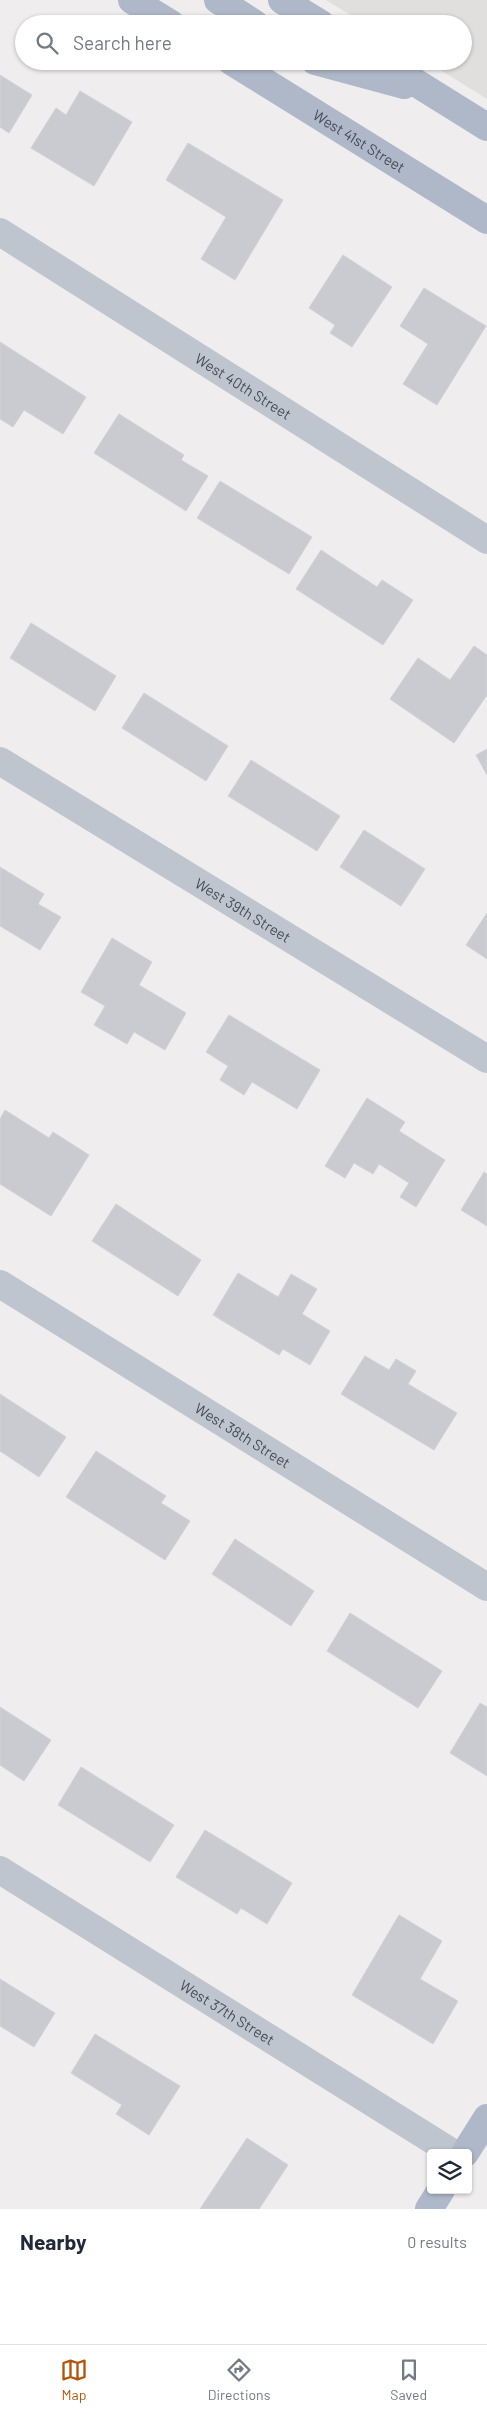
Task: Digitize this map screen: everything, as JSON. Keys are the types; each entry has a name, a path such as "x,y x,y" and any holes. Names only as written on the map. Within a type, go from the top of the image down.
{"main road":[{"path":"132,0 156,15"},
{"path":"218,0 242,15"},
{"path":"282,0 306,15"},
{"name":"West 41st Street","path":"245,70 487,220"},
{"path":"350,70 430,91"},
{"path":"396,70 487,127"},
{"path":"468,2149 487,2118"},
{"path":"429,2209 438,2194"}],"street":[{"name":"West 40th Street","path":"0,232 487,540"},
{"name":"West 39th Street","path":"0,761 487,1059"},
{"name":"West 38th Street","path":"0,1284 487,1588"},
{"name":"West 37th Street","path":"0,1870 447,2149"}],"shaded area":[{"path":"326,0 487,0 487,99 440,70 472,70 472,15 350,15"}],"building":[{"path":"0,75 32,95 9,133 0,127"},
{"path":"80,91 132,122 94,186 31,148 56,108 66,115"},
{"path":"188,143 283,200 235,280 201,259 226,217 166,180"},
{"path":"343,255 392,287 352,347 330,333 335,325 309,308"},
{"path":"424,288 486,326 437,405 403,384 428,344 400,326"},
{"path":"0,342 86,397 63,434 24,410 13,427 0,419"},
{"path":"119,414 184,455 181,460 208,476 186,511 94,453"},
{"path":"220,481 312,537 289,574 197,518"},
{"path":"321,550 377,587 382,580 413,600 383,645 296,589"},
{"path":"31,623 116,676 95,711 10,658"},
{"path":"474,646 487,655 487,695 454,743 390,699 418,658 450,680"},
{"path":"144,693 228,746 206,781 122,728"},
{"path":"487,749 487,775 476,755"},
{"path":"251,760 340,816 317,851 228,796"},
{"path":"364,830 425,869 401,906 340,867"},
{"path":"0,867 44,894 38,904 61,917 40,950 0,926"},
{"path":"487,913 487,959 466,945"},
{"path":"112,938 152,962 139,985 186,1013 165,1050 134,1032 127,1044 94,1025 105,1006 81,992"},
{"path":"229,1015 320,1070 297,1109 252,1082 244,1095 220,1080 228,1066 206,1052"},
{"path":"367,1098 405,1122 399,1131 445,1160 416,1207 400,1197 409,1183 379,1164 373,1174 354,1163 345,1178 325,1166"},
{"path":"5,1110 49,1138 53,1132 89,1155 51,1216 0,1184 0,1119"},
{"path":"484,1172 487,1174 487,1226 461,1210"},
{"path":"116,1204 201,1260 178,1296 92,1241"},
{"path":"238,1273 278,1297 291,1274 317,1289 302,1314 330,1331 310,1365 283,1349 279,1355 213,1315"},
{"path":"365,1356 389,1370 396,1359 416,1371 408,1384 457,1413 434,1450 341,1394"},
{"path":"0,1394 66,1437 39,1477 0,1451"},
{"path":"96,1451 166,1496 161,1503 190,1521 165,1560 66,1497"},
{"path":"235,1539 314,1591 291,1626 212,1574"},
{"path":"350,1613 442,1671 418,1708 327,1651"},
{"path":"480,1703 487,1707 487,1776 450,1753"},
{"path":"0,1707 51,1740 24,1781 0,1765"},
{"path":"81,1767 174,1825 150,1862 58,1805"},
{"path":"205,1830 292,1883 267,1924 241,1908 237,1914 176,1877"},
{"path":"399,1915 442,1941 420,1979 458,2001 433,2044 352,1995"},
{"path":"0,1979 55,2013 34,2047 0,2026"},
{"path":"95,2034 180,2086 149,2135 116,2114 122,2105 71,2073"},
{"path":"247,2138 288,2165 259,2209 200,2209"}]}
